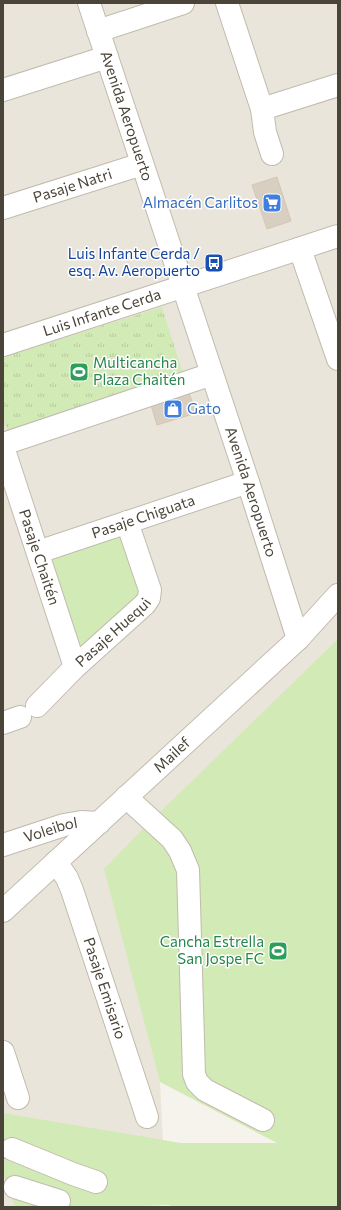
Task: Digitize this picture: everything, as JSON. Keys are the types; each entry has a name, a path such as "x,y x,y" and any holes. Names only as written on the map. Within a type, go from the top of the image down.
{"street":[{"name":"Avenida Aeropuerto","path":"89,3 182,287 248,482 298,639"},
{"path":"98,31 183,3"},
{"path":"227,3 262,109 265,132 272,154"},
{"path":"3,90 107,57"},
{"path":"262,109 338,85"},
{"name":"Pasaje Natri","path":"3,208 142,164"},
{"name":"Luis Infante Cerda","path":"3,345 338,236"},
{"path":"300,249 338,359"},
{"path":"3,444 212,374"},
{"name":"Pasaje Chaitén","path":"3,447 75,668"},
{"name":"Pasaje Chiguata","path":"38,552 248,482"},
{"name":"Pasaje Huequi","path":"20,716 145,604 149,598 150,590 127,522"},
{"name":"Mailef","path":"3,911 298,639 338,595"},
{"path":"126,797 172,839 180,851 188,870 194,1074 197,1082 205,1090 263,1120"},
{"name":"Voleibol","path":"3,845 64,825 81,822 99,823"},
{"name":"Pasaje Emisario","path":"56,862 67,878 72,890 146,1117"},
{"path":"3,1052 18,1098"},
{"path":"12,1149 96,1182"},
{"path":"14,1187 57,1204 73,1174"}],"shaded area":[{"path":"3,3 338,3 338,641 106,868 160,1082 164,1163 3,1113"},
{"path":"3,1174 15,1207 3,1207"}],"green space":[{"path":"162,307 184,377 10,437 3,418 3,357"},
{"path":"126,527 144,592 85,650 77,647 50,552"},
{"path":"338,639 338,1207 175,1207 168,1205 117,1207 15,1207 3,1174 3,1113 181,1143 277,1143 160,1082 104,869 152,820"}],"building":[{"name":"Almacén Carlitos","path":"277,177 291,221 267,229 252,185"},
{"name":"Gato","path":"189,393 196,413 157,425 151,405"}],"place":[{"name":"Almacén Carlitos","path":"272,203"},
{"name":"Luis Infante Cerda / esq. Av. Aeropuerto","path":"214,263"},
{"name":"Multicancha Plaza Chaitén","path":"79,372"},
{"name":"Gato","path":"173,409"},
{"name":"Cancha Estrella San Jospe FC","path":"278,951"}]}
